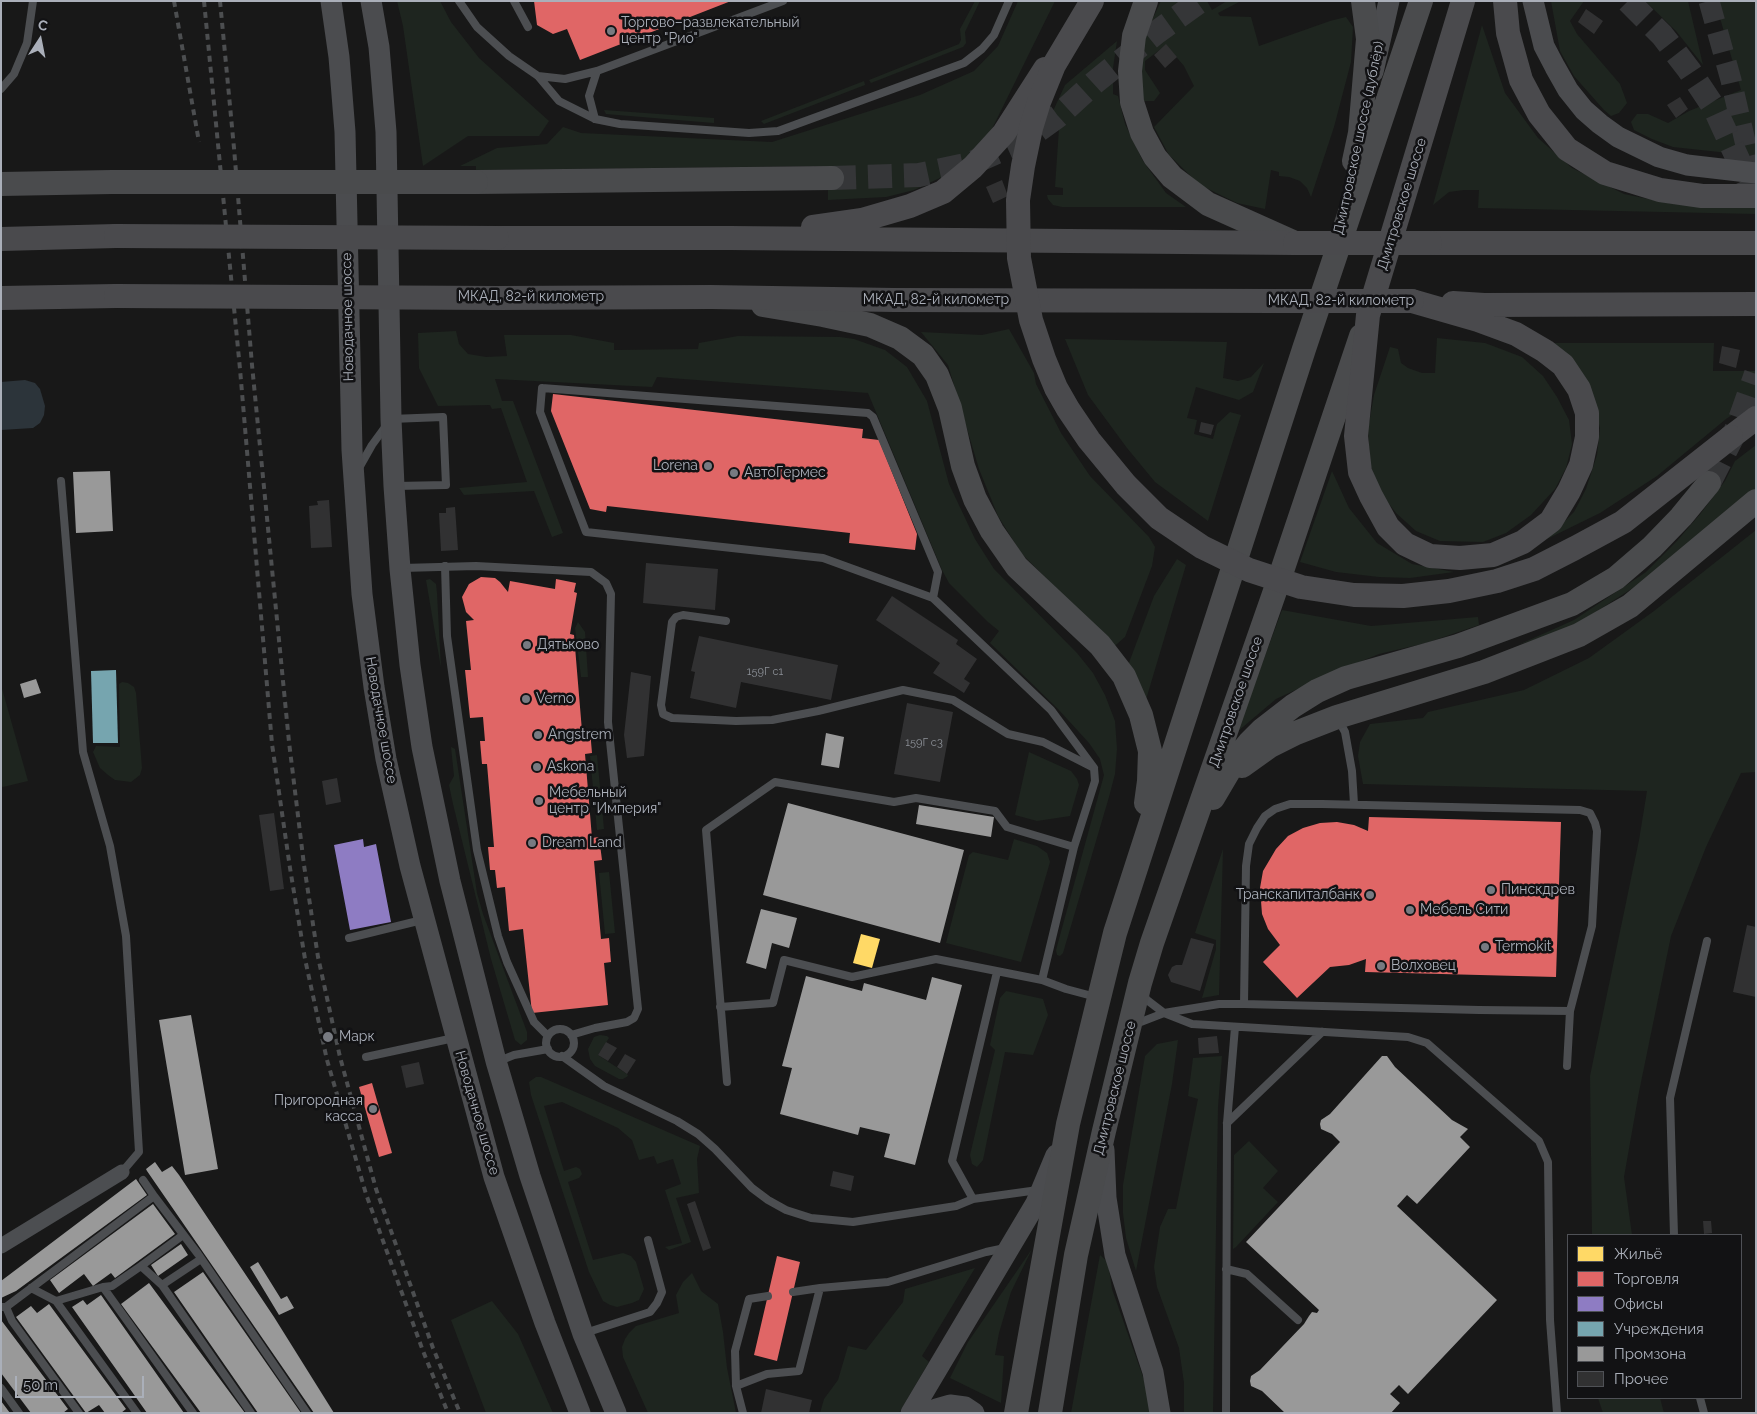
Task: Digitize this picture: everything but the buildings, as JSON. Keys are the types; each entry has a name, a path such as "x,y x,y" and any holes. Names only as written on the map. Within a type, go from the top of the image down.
{"highway":[{"path":"742,238 862,220 910,206 942,192 973,167 1004,133 1033,90 1082,1"},
{"path":"1092,1 1054,64 1039,102 1022,166 1018,200 1019,258 1031,320 1056,388 1089,440 1126,485 1159,518 1202,547 1249,570 1301,587 1354,595 1403,596 1449,592 1497,581 1534,569 1623,522 1756,418"},
{"name":"Дмитровское шоссе","path":"1368,315 1463,1"},
{"path":"1505,1 1508,33 1521,80 1539,114 1567,149 1606,173 1660,190 1702,196 1756,196"},
{"path":"1,239 116,236 742,238 1430,244 1756,243"},
{"name":"МКАД, 82-й километр","path":"1,298 116,296 711,297 894,300 1412,302 1484,305 1756,304"},
{"path":"1368,315 1356,436 1360,472 1371,496 1388,527 1405,544 1430,556 1460,558 1493,555 1523,542 1550,521 1569,491 1581,465 1588,437 1587,413 1579,389 1563,365 1545,351 1516,334 1478,320 1412,302"}],"main road":[{"name":"Новодачное шоссе","path":"331,1 340,57 345,132 349,375 362,594 375,696 386,759 410,866 494,1177 545,1323 580,1413"},
{"path":"371,1 379,47 386,124 391,419 394,486 410,665 422,748 450,881 496,1061 530,1176 583,1334 616,1413"},
{"path":"1146,1 1134,36 1130,70 1132,102 1142,133 1155,157 1172,177 1208,204 1295,243"},
{"path":"1360,133 1368,38 1363,1"},
{"name":"Дмитровское шоссе (дублёр)","path":"1329,275 1389,1"},
{"path":"1016,1413 1068,1124 1115,934 1329,275 1421,1"},
{"path":"1533,1 1544,46 1554,67 1568,90 1584,110 1600,124 1618,137 1659,157 1687,165 1756,173"},
{"path":"1,184 832,178"},
{"path":"711,297 823,315 870,325 900,338 923,355 937,376 950,408 963,466 975,499 992,531 1018,567 1100,645 1124,676 1141,715 1150,751 1149,781 1136,866"},
{"name":"Дмитровское шоссе","path":"1050,1413 1076,1254 1129,1026 1152,943 1282,571 1368,315"},
{"path":"1187,842 1236,759 1262,730 1317,691 1346,678 1458,646 1572,604 1616,578 1652,547 1681,517 1709,483"},
{"path":"1220,786 1237,770 1270,746 1296,733 1337,717 1484,672 1579,635 1630,606 1756,501"},
{"path":"910,1413 1043,1189 1068,1124"},
{"path":"1104,1131 1106,1198 1115,1255 1152,1372 1160,1413"},
{"path":"929,1413 950,1405 965,1407 974,1413"}],"street":[{"path":"1,1246 122,1172"}],"lane":[{"path":"1,89 14,74 27,42 33,1"},
{"path":"459,1 477,27 509,56 538,76 559,101 596,119 620,124 749,133 778,131 964,63 982,50 994,35 1009,1"},
{"path":"514,1 528,27"},
{"path":"538,76 565,79 597,71 783,1"},
{"path":"596,119 590,96 597,71"},
{"path":"934,598 938,572 873,417 868,413 542,388 540,412 586,532 823,558 934,598 1051,710 1094,768 1095,781 1074,847 1042,980"},
{"path":"354,476 372,445 391,419 444,417 446,485 394,486"},
{"path":"61,480 83,752 110,846 126,936 139,1152 122,1172"},
{"path":"445,566 447,636 477,850 498,936 507,962 534,1022 548,1036"},
{"path":"400,569 476,566 591,572 606,583 611,594 608,722 638,1009 634,1018 627,1022 594,1028 571,1035"},
{"path":"726,621 683,615 676,617 672,622 661,705 663,714 672,718 736,721 772,720 818,711 902,690 953,700 1008,734 1043,742 1094,768"},
{"path":"1337,717 1345,732 1352,771 1354,804"},
{"path":"726,1082 706,830 774,782 894,802 916,798 995,811 1007,827 1074,847"},
{"path":"1244,1004 1246,866 1249,844 1265,816 1275,809 1290,804 1354,804 1580,810 1590,813 1597,831 1592,926 1570,1011 1567,1066"},
{"path":"349,938 424,919"},
{"path":"1674,1234 1670,1098 1707,940"},
{"path":"720,1007 773,1003 784,960 852,978 936,959 1042,980 1066,989 1099,997"},
{"path":"973,1199 952,1161 997,972"},
{"path":"1139,988 1147,1000 1164,1013 1192,1024 1408,1037 1427,1043 1539,1141 1548,1162 1550,1320 1557,1413"},
{"path":"1129,1026 1164,1013 1219,1004 1570,1011"},
{"path":"1226,1413 1227,1123 1235,1027"},
{"path":"562,1056 570,1052 574,1043 571,1035 559,1029 551,1033 546,1041 548,1049 554,1055 562,1056 604,1086 677,1121 698,1134 752,1188 768,1200 786,1210 811,1218 853,1222 956,1206 973,1199 1043,1189"},
{"path":"1227,1123 1322,1032"},
{"path":"366,1057 456,1038"},
{"path":"496,1061 548,1049"},
{"path":"143,1180 201,1258 308,1413"},
{"path":"79,1413 3,1307 154,1196"},
{"path":"56,1301 112,1286 184,1235"},
{"path":"583,1334 650,1312 657,1303 662,1292 648,1240"},
{"path":"793,1292 888,1282 986,1252 1009,1247"},
{"path":"162,1285 201,1258"},
{"path":"141,1266 162,1285 251,1413"},
{"path":"1226,1269 1247,1274 1298,1320"},
{"path":"103,1287 193,1413"},
{"path":"31,1288 56,1301 137,1413"},
{"path":"736,1386 767,1374 799,1371 820,1288"},
{"path":"743,1413 736,1386 735,1351 749,1299 768,1296"},
{"path":"1,1388 19,1413"},
{"path":"1700,1399 1704,1413"}],"shaded area":[{"path":"397,1 440,1 451,22 479,58 549,121 539,136 468,136 423,166 403,26"},
{"path":"975,1 980,1 965,32 966,43 963,47 871,83 869,80 959,44 961,40 960,29"},
{"path":"1018,1 1055,1 986,141 963,163 942,177 914,190 886,197 828,200 828,166 476,170 476,166 460,166 497,148 547,144 563,127 581,133 772,142 920,95 974,71 998,46"},
{"path":"1161,1 1207,1 1212,10 1227,1 1241,1 1218,13 1220,16 1251,17 1259,46 1346,17 1353,27 1351,62 1334,127 1311,197 1307,188 1300,181 1279,176 1279,172 1271,170 1265,209 1237,203 1200,185 1169,155 1154,127 1194,86 1184,66 1166,45 1145,61 1145,70 1160,93 1154,101 1143,101 1140,70 1144,37"},
{"path":"1551,1 1584,1 1570,21 1577,34 1620,84 1627,103 1619,113 1611,116 1574,76 1560,51"},
{"path":"1645,1 1688,1 1703,65 1676,31"},
{"path":"1715,1 1756,1 1756,156 1673,147 1634,130 1631,122 1637,114 1648,114 1668,123 1689,111 1741,90"},
{"path":"1482,25 1505,93 1538,138 1572,168 1624,194 1673,204 1756,207 1756,214 1478,208 1479,190 1449,192 1433,205"},
{"path":"1117,41 1113,68 1113,94 1118,96 1125,124 1143,161 1166,193 1186,207 1062,207 1053,205 1048,199 1047,195 1063,195 1063,188 1055,187 1059,128 1053,111 1065,85"},
{"path":"864,81 865,85 764,124 761,121"},
{"path":"604,110 714,118 714,123 606,114"},
{"path":"1009,329 1034,373 1036,384 1061,433 1090,476 1149,537 1155,547 1152,566 1125,637 1110,650 1051,583 1021,553 998,516 979,469 948,365 921,332 982,335"},
{"path":"456,331 459,344 468,354 486,357 507,356 504,335 571,335 614,343 614,350 698,349 699,343 738,336 840,337 854,339 885,350 907,367 927,401 949,484 975,539 994,569 1077,653 1093,673 1105,695 1115,721 1117,749 1115,774 1063,953 1060,956 1057,955 1056,950 1104,775 1100,759 1089,743 1058,709 990,643 999,631 949,583 868,393 657,377 652,387 495,379 502,401 513,401 563,533 552,537 534,491 464,495 459,488 527,482 501,408 492,409 490,405 438,406 419,368 418,333"},
{"path":"1437,338 1485,343 1522,357 1543,376 1569,420 1572,444 1566,468 1555,489 1531,515 1506,533 1483,542 1440,541 1416,531 1396,513 1379,491 1370,464 1368,429 1374,395 1390,347 1398,349 1401,363 1408,368 1422,373 1435,373"},
{"path":"1065,339 1227,342 1223,378 1238,381 1251,377 1264,363 1253,392 1239,400 1196,387 1187,418 1197,420 1194,434 1213,439 1217,424 1230,412 1241,415 1208,521 1155,482 1127,448 1088,395"},
{"path":"1552,343 1714,343 1713,371 1756,371 1756,399 1726,419 1657,476 1600,513 1547,539 1574,512 1586,489 1597,455 1600,428 1593,400"},
{"path":"25,380 35,383 40,389 45,406 44,415 40,423 33,428 1,430 1,382"},
{"path":"1756,445 1756,490 1656,573 1571,628 1518,645 1574,620 1646,572 1677,541 1701,513 1725,481 1735,461"},
{"path":"1332,471 1349,508 1377,543 1412,564 1454,572 1410,578 1379,577 1336,572 1300,562"},
{"path":"1756,530 1756,772 1741,773 1706,847 1671,936 1639,1092 1624,1177 1632,1234 1592,1234 1590,1076 1639,840 1647,791 1363,784 1358,756 1360,742 1370,724 1423,718 1428,712 1524,690 1589,658 1654,611"},
{"path":"1177,559 1186,565 1145,703 1127,668 1154,596"},
{"path":"430,579 436,584 441,668 426,580"},
{"path":"1282,610 1371,626 1478,617 1479,625 1426,643 1379,654 1330,674 1276,699 1237,732"},
{"path":"578,622 585,632 588,677 581,677 575,628"},
{"path":"122,682 134,687 136,693 142,768 140,775 131,782 115,780 108,775 100,768 93,752 96,746 120,747 119,684"},
{"path":"1,685 28,781 3,787 1,786"},
{"path":"451,747 455,749 477,893 527,1032 527,1040 521,1045 515,1040 491,959 453,804 449,785 454,776"},
{"path":"1029,752 1071,771 1077,779 1079,785 1070,816 1037,821 1015,815"},
{"path":"597,755 604,829 597,830 590,756"},
{"path":"1014,839 1037,846 1047,853 1050,862 1021,962 946,943 969,855 973,852 1008,860"},
{"path":"1223,849 1219,995 1202,998 1216,949 1216,940 1195,933"},
{"path":"609,872 615,933 605,934 599,873"},
{"path":"1006,991 1043,999 1048,1015 1033,1055 1005,1052 983,1160 977,1167 972,1164 970,1155 995,1050 990,1045 1000,998"},
{"path":"600,1035 609,1038 598,1055 627,1074 628,1076 623,1079 619,1079 595,1066 590,1059 588,1049 594,1037"},
{"path":"1178,1040 1172,1084 1136,1271 1126,1238 1123,1213 1123,1185 1145,1056 1157,1044"},
{"path":"1222,1056 1218,1107 1213,1413 1184,1413 1184,1383 1179,1348 1157,1287 1154,1267 1160,1227 1168,1209 1176,1209 1198,1099 1188,1096 1193,1058"},
{"path":"536,1077 541,1077 700,1146 697,1159 699,1193 676,1198 691,1242 669,1250 665,1247 682,1243 665,1190 681,1184 673,1159 657,1164 654,1156 639,1160 632,1140 618,1128 562,1102 544,1106 564,1171 576,1167 580,1169 582,1174 579,1178 568,1182 593,1260 623,1253 631,1256 636,1262 644,1289 639,1300 617,1307 610,1305 603,1301 589,1272 531,1095 529,1082"},
{"path":"1249,1141 1278,1171 1263,1188 1278,1202 1233,1249 1234,1155"},
{"path":"1032,1249 1011,1292 999,1333 995,1355 1004,1356 1001,1403 950,1378 968,1342"},
{"path":"1100,1255 1108,1262 1112,1289 1148,1391 1152,1413 1071,1413"},
{"path":"975,1268 922,1356 929,1362 899,1413 820,1413 824,1399 838,1380 848,1346 866,1350 903,1302 905,1289"},
{"path":"692,1273 701,1291 718,1304 727,1368 736,1413 648,1413 623,1357 622,1347 629,1333 636,1326 679,1313 676,1295 683,1282"},
{"path":"492,1301 518,1334 553,1413 486,1413 451,1320"},
{"path":"1598,1399 1660,1399 1664,1413 1603,1413"}],"tunnel":[{"path":"832,178 919,175 970,164 1026,139 1058,116 1094,83 1157,32 1200,1"},
{"path":"1628,1 1662,35 1689,70 1715,109 1752,190"},
{"path":"1709,1 1731,80 1756,189"},
{"path":"1709,483 1737,428 1756,374"}],"railway":[{"path":"174,1 199,142"},
{"path":"204,1 240,369 272,744 305,959 327,1060 366,1194 423,1351 448,1413"},
{"path":"220,1 252,365 289,742 304,865 318,957 340,1057 376,1189 433,1348 460,1413"}],"place":[{"name":"Торгово–развлекательный центр \"Рио\"","path":"611,31"},
{"name":"Lorena","path":"708,466"},
{"name":"АвтоГермес","path":"734,473"},
{"name":"Дятьково","path":"527,645"},
{"name":"Verno","path":"526,699"},
{"name":"Angstrem","path":"538,735"},
{"name":"Askona","path":"537,767"},
{"name":"Мебельный центр \"Империя\"","path":"539,801"},
{"name":"Dream Land","path":"532,843"},
{"name":"Пинскдрев","path":"1491,890"},
{"name":"Транскапиталбанк","path":"1370,895"},
{"name":"Мебель Сити","path":"1410,910"},
{"name":"Termokit","path":"1485,947"},
{"name":"Волховец","path":"1381,966"},
{"name":"Марк","path":"328,1037"},
{"name":"Пригородная касса","path":"373,1109"}]}
